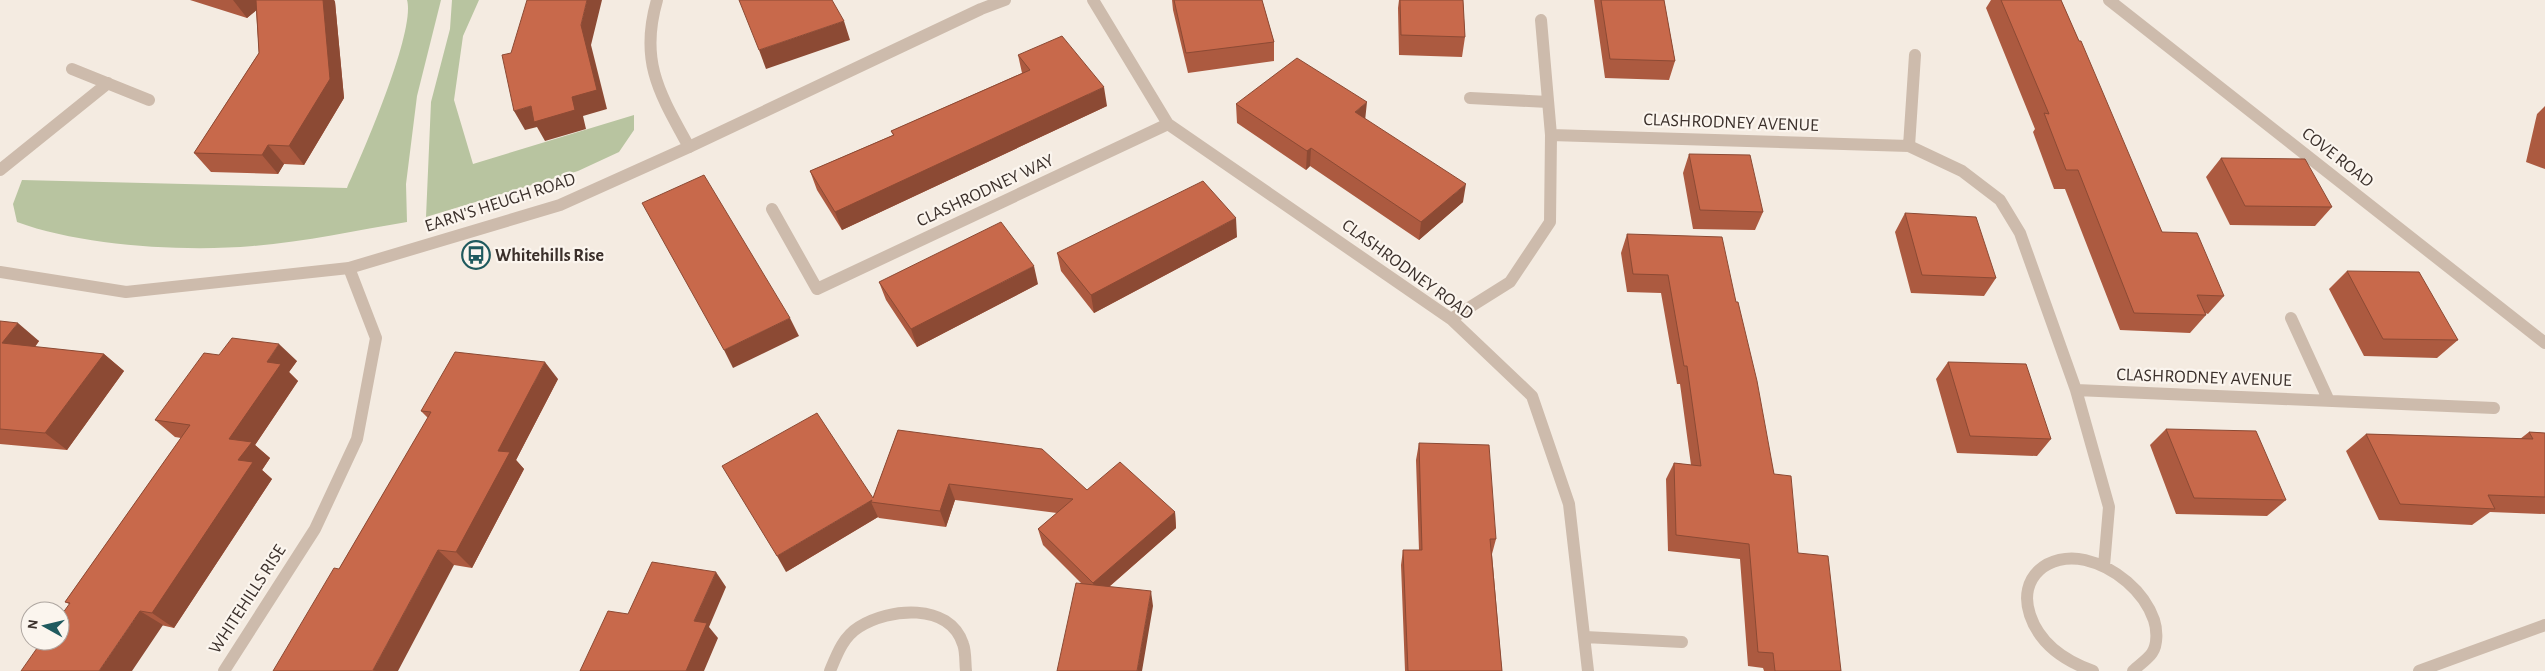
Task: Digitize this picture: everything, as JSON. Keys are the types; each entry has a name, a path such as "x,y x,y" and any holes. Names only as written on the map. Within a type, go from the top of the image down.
{"street":[{"path":"657,0 647,40 653,76 689,147"},
{"name":"EARN'S HEUGH ROAD","path":"0,272 126,292 349,268 560,204 689,147 981,8 1005,0"},
{"name":"CLASHRODNEY ROAD","path":"1092,0 1168,124 1452,319 1532,396 1569,504 1588,671"},
{"name":"COVE ROAD","path":"2109,0 2545,343"},
{"path":"1452,319 1510,282 1550,222 1552,135 1541,20"},
{"path":"1909,146 1915,56"},
{"path":"72,69 150,100"},
{"path":"0,170 108,83"},
{"path":"1470,98 1548,102"},
{"name":"CLASHRODNEY WAY","path":"772,210 817,289 1168,124"},
{"name":"CLASHRODNEY AVENUE","path":"1552,135 1909,146 1962,171 2000,200 2020,233 2076,390 2109,507 2104,566"},
{"name":"WHITEHILLS RISE","path":"224,671 314,529 357,439 376,338 349,268"},
{"name":"CLASHRODNEY AVENUE","path":"2291,318 2329,401"},
{"name":"CLASHRODNEY AVENUE","path":"2076,390 2494,408"},
{"path":"2093,671 2079,667 2054,651 2036,630 2027,608 2028,586 2038,570 2056,560 2079,559 2104,566 2128,580 2146,600 2157,623 2158,645 2148,662 2133,671"},
{"path":"830,671 831,662 844,641 862,624 884,614 908,610 929,613 948,624 961,641 967,662 966,671"},
{"path":"2419,671 2545,625"},
{"path":"1585,638 1682,642"}],"green space":[{"path":"407,0 441,0 417,96 406,184 407,222 272,244 226,248 196,248 102,242 72,237 17,222 13,204 22,180 347,188 375,122 396,64 408,16"},
{"path":"452,0 479,0 463,36 454,100 473,164 634,115 634,130 619,152 578,171 426,217 431,102 450,29"}],"building":[{"path":"256,0 323,0 330,79 289,146 268,145 262,155 194,153 259,53"},
{"path":"527,0 587,0 581,25 597,90 572,97 575,110 534,122 531,106 514,111 502,55 511,53"},
{"path":"739,0 832,0 844,21 759,50"},
{"path":"1174,0 1262,0 1274,42 1186,53"},
{"path":"1400,0 1463,0 1465,37 1401,35"},
{"path":"1601,0 1664,0 1675,61 1610,59"},
{"path":"2001,0 2061,0 2079,41 2081,41 2162,232 2197,233 2224,296 2197,295 2206,315 2134,313 2078,170 2066,170 2044,113 2049,114"},
{"path":"1062,36 1104,87 835,212 810,171 894,135 891,131 1030,70 1018,55"},
{"path":"1297,58 1367,102 1355,112 1466,184 1421,222 1311,148 1307,151 1236,104"},
{"path":"1689,154 1750,155 1763,212 1700,210"},
{"path":"2221,158 2305,159 2332,207 2245,206"},
{"path":"704,175 790,318 724,350 642,203"},
{"path":"1203,181 1236,218 1091,295 1057,253"},
{"path":"1905,213 1976,217 1996,278 1922,275"},
{"path":"1001,222 1034,266 911,329 879,282"},
{"path":"1627,234 1722,237 1736,302 1738,302 1757,381 1774,474 1791,476 1798,553 1828,556 1841,671 1775,671 1773,653 1758,652 1749,544 1676,535 1674,463 1701,466 1687,366 1684,366 1668,275 1633,274"},
{"path":"2347,271 2419,272 2458,340 2383,339"},
{"path":"0,321 18,323 2,343 104,354 45,433 0,429"},
{"path":"232,338 279,344 267,362 281,364 229,439 252,442 238,460 253,462 152,613 140,611 99,671 21,671 35,651 70,651 70,601 66,601 190,425 155,420 204,353 219,355"},
{"path":"455,352 545,362 498,451 510,452 456,552 438,550 373,670 380,671 273,671 334,568 339,569 431,412 421,411"},
{"path":"1948,362 2026,364 2051,439 1970,436"},
{"path":"817,413 873,498 898,430 1042,449 1087,490 1120,462 1175,512 1093,583 1038,529 1073,499 949,484 940,511 871,502 872,500 777,556 722,466"},
{"path":"2166,429 2256,431 2286,500 2194,498"},
{"path":"2529,432 2545,433 2545,497 2488,495 2495,509 2400,504 2366,434 2533,439"},
{"path":"1419,443 1489,445 1496,539 1490,539 1502,671 1408,671 1403,550 1422,550"},
{"path":"652,562 716,572 694,621 707,623 686,671 580,671 608,611 628,614"},
{"path":"1076,583 1151,591 1137,671 1057,671"}],"place":[{"name":"Whitehills Rise","path":"476,255"}]}
